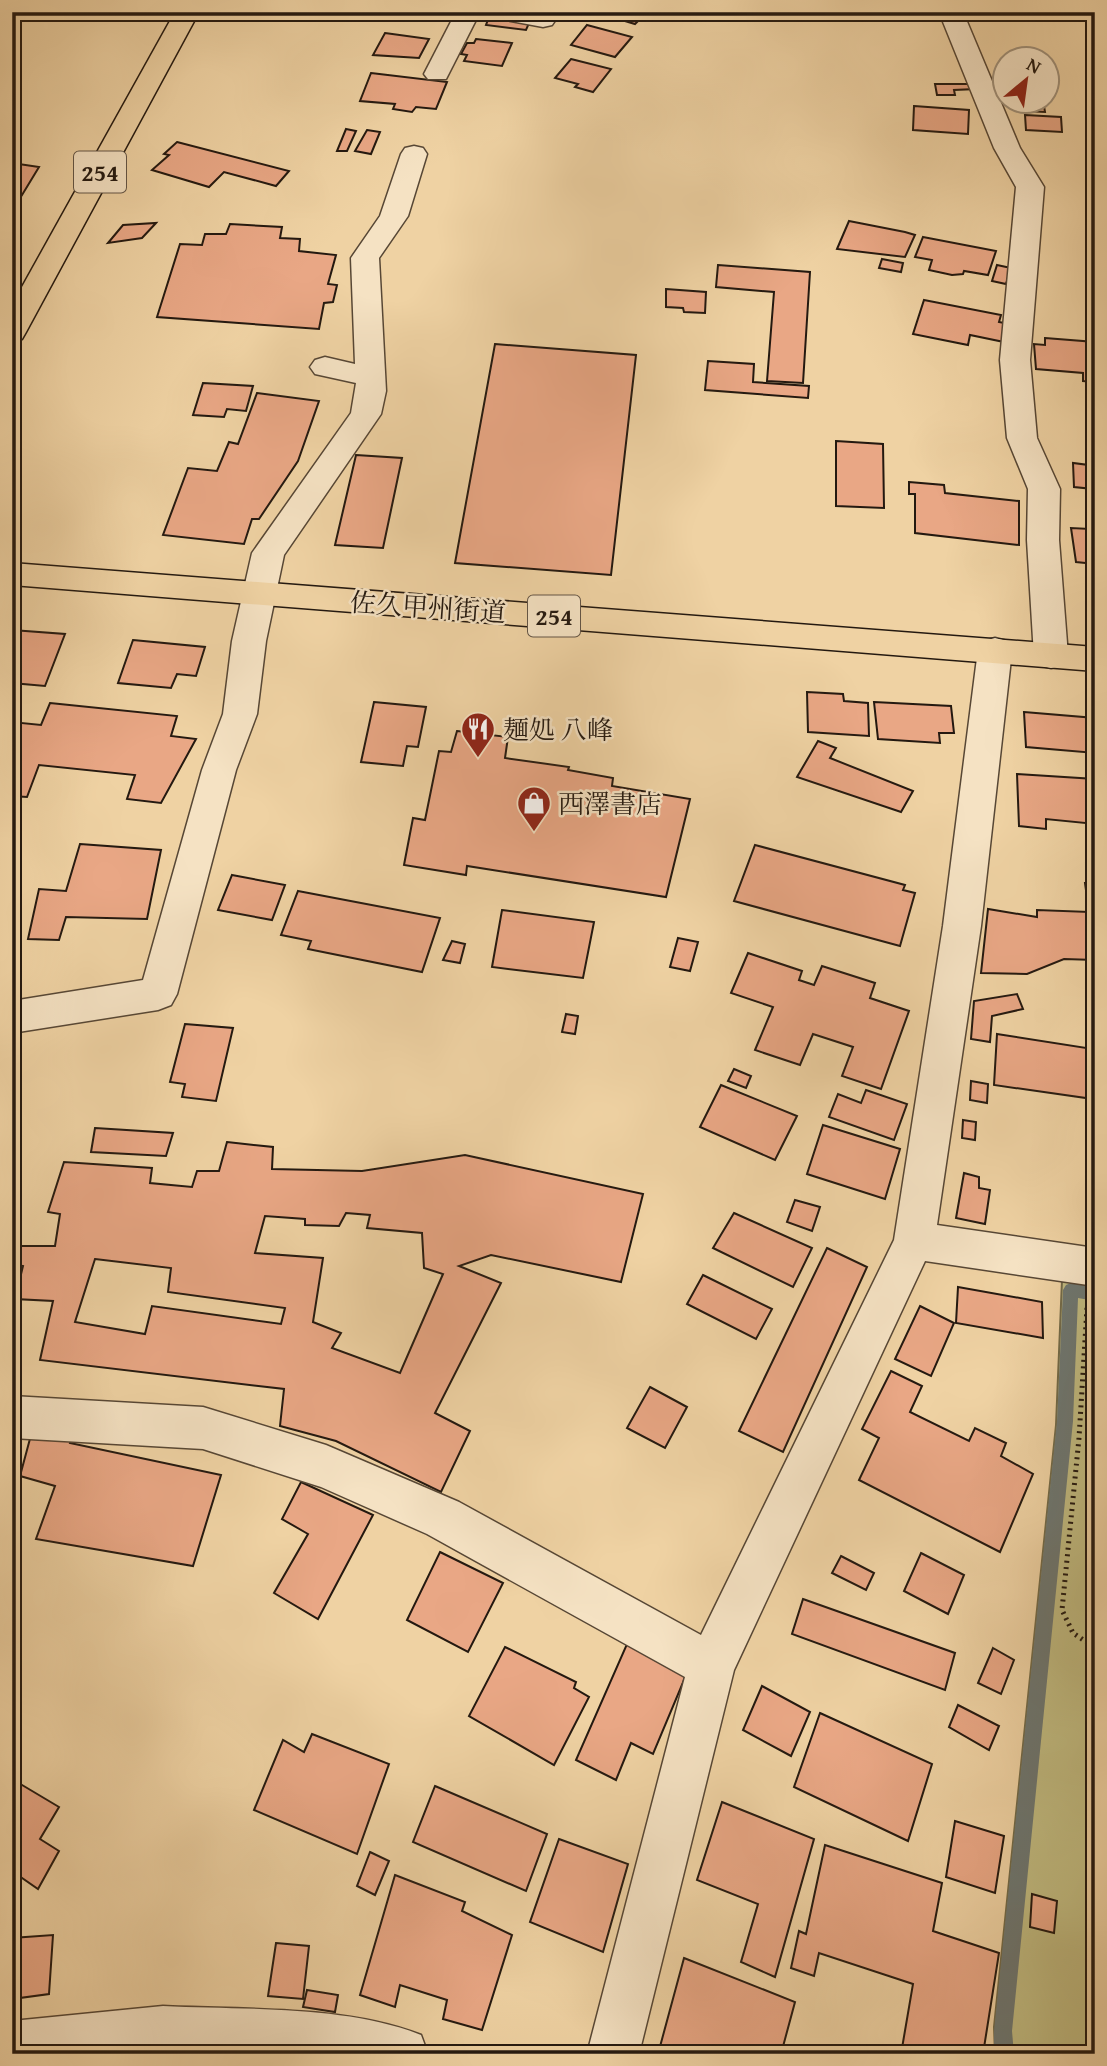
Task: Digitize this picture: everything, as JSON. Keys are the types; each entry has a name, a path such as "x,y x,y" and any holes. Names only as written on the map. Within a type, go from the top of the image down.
{"highway":[{"name":"254","path":"12,332 187,12"},
{"name":"佐久甲州街道","path":"12,574 258,596 456,608 1095,659"}],"street":[{"path":"437,74 468,12"},
{"path":"499,12 541,24"},
{"path":"951,12 1007,148 1030,187 1015,360 1022,438 1044,489 1043,540 1051,656"},
{"path":"12,1017 158,994 219,770 240,714 258,596 268,553 366,414 371,391 365,258 394,216 414,154"},
{"path":"325,367 370,377"},
{"path":"613,2054 711,1666 914,1241 962,926 995,650"},
{"path":"914,1241 1091,1285"},
{"path":"12,1417 203,1428 326,1467 443,1518 711,1666"},
{"path":"12,2047 163,2032 349,2042 402,2054"}],"path":[{"path":"1091,1285 1062,1610 1066,1627 1095,1648"}],"shaded area":[{"path":"1062,1280 1095,1285 1095,2054 995,2054 994,2027 1056,1425"}],"building":[{"path":"491,12 534,12 526,30 486,25"},
{"path":"647,12 635,24 602,14"},
{"path":"587,25 632,37 615,57 571,45"},
{"path":"385,33 429,39 419,58 373,55"},
{"path":"476,39 512,43 502,66 464,61 467,55 461,54 467,43 474,43"},
{"path":"571,59 611,69 593,92 575,87 578,84 555,78"},
{"path":"371,73 447,82 436,109 416,107 412,112 393,109 395,104 360,101"},
{"path":"935,84 974,84 976,89 954,90 955,95 937,95"},
{"path":"914,106 969,110 968,134 913,130"},
{"path":"1025,116 1061,117 1062,132 1026,130"},
{"path":"346,129 356,131 347,151 337,151"},
{"path":"367,130 380,132 371,154 355,151"},
{"path":"177,142 289,171 276,186 224,172 209,187 152,170 169,155 164,154"},
{"path":"12,163 39,167 19,200 12,199"},
{"path":"849,221 915,235 905,257 837,249"},
{"path":"156,223 142,238 108,243 123,225"},
{"path":"230,224 282,227 280,238 300,239 299,251 336,255 328,284 337,285 333,302 324,303 319,329 157,317 180,244 202,245 205,234 226,234"},
{"path":"923,237 996,251 988,275 964,271 963,274 952,275 929,270 932,260 915,257"},
{"path":"882,259 903,263 901,272 879,268"},
{"path":"718,265 810,272 803,383 767,381 774,292 716,287"},
{"path":"997,265 1011,268 1006,284 992,281"},
{"path":"666,289 706,292 705,313 684,312 683,308 666,307"},
{"path":"924,300 1001,315 999,322 1009,324 1004,342 970,335 968,345 913,334"},
{"path":"1045,338 1095,342 1095,382 1083,381 1083,373 1036,369 1034,344 1045,345"},
{"path":"495,344 636,355 611,575 455,563"},
{"path":"708,361 754,364 753,382 809,386 808,398 705,390"},
{"path":"203,383 253,386 246,411 227,409 224,417 193,415"},
{"path":"257,393 319,401 298,461 259,519 252,519 244,544 163,535 188,468 217,471 229,442 238,444"},
{"path":"836,441 883,444 884,508 836,506"},
{"path":"1089,449 1095,450 1095,506 1093,489 1074,487 1073,463 1089,465"},
{"path":"356,455 402,458 383,548 335,545"},
{"path":"909,482 944,485 945,493 1019,501 1019,545 915,533 915,494 909,494"},
{"path":"1088,521 1095,521 1095,564 1076,562 1071,528 1090,529"},
{"path":"12,630 65,634 45,686 12,683"},
{"path":"133,640 205,647 196,676 177,674 171,688 118,683"},
{"path":"807,692 843,694 844,701 868,703 869,736 808,732"},
{"path":"374,702 426,707 418,747 407,746 403,766 361,762"},
{"path":"874,702 951,706 954,733 939,733 940,743 878,739"},
{"path":"50,703 177,716 171,736 196,739 161,803 127,799 135,775 39,765 27,797 12,796 12,722 41,725"},
{"path":"1024,712 1095,718 1095,753 1026,747"},
{"path":"457,731 508,737 505,758 569,767 568,770 613,778 612,786 690,799 666,897 467,866 466,875 404,865 413,818 425,820 439,751 451,752"},
{"path":"818,741 836,748 830,758 913,791 901,812 797,777"},
{"path":"1017,774 1095,779 1095,824 1046,819 1046,829 1019,826"},
{"path":"80,844 161,850 147,919 66,917 59,940 28,939 39,889 66,891"},
{"path":"755,845 905,885 903,890 915,893 900,946 734,901"},
{"path":"232,875 285,885 272,920 218,910"},
{"path":"1085,883 1095,883 1095,960 1064,959 1027,974 981,973 988,909 1037,917 1037,910 1089,912"},
{"path":"298,891 440,918 422,972 308,949 311,941 281,935"},
{"path":"502,910 594,922 583,978 492,967"},
{"path":"678,938 698,942 690,971 670,967"},
{"path":"452,941 465,944 460,963 443,960"},
{"path":"748,953 802,971 799,980 814,985 822,966 875,983 870,998 909,1011 881,1089 842,1076 853,1047 813,1034 800,1065 755,1050 773,1007 731,993"},
{"path":"1017,994 1023,1009 992,1016 990,1042 971,1039 974,1001"},
{"path":"566,1014 578,1016 575,1034 562,1032"},
{"path":"185,1024 233,1028 216,1101 182,1097 185,1084 170,1082"},
{"path":"997,1034 1093,1049 1093,1099 994,1085"},
{"path":"734,1069 751,1076 746,1088 728,1081"},
{"path":"971,1081 988,1084 987,1103 970,1100"},
{"path":"721,1085 797,1116 775,1160 700,1127"},
{"path":"866,1090 907,1104 894,1140 829,1117 838,1094 861,1103"},
{"path":"963,1120 976,1122 975,1140 962,1138"},
{"path":"823,1125 900,1149 885,1199 807,1174"},
{"path":"95,1128 173,1133 166,1156 91,1152"},
{"path":"227,1142 273,1147 272,1169 362,1171 465,1155 643,1194 621,1282 491,1255 459,1266 501,1283 435,1413 470,1431 441,1492 336,1441 280,1426 284,1389 40,1360 53,1301 15,1299 23,1266 12,1264 12,1256 15,1246 55,1246 60,1214 48,1212 64,1162 152,1168 150,1183 192,1187 197,1171 219,1171","holes":["346,1213 370,1215 367,1228 422,1233 424,1268 443,1274 400,1373 332,1348 341,1333 313,1322 323,1258 255,1253 265,1216 305,1219 305,1225 339,1226","95,1259 171,1268 168,1292 285,1308 281,1324 152,1306 145,1334 75,1322"]},
{"path":"964,1173 979,1177 979,1188 990,1190 985,1224 956,1218"},
{"path":"795,1200 820,1207 812,1231 787,1222"},
{"path":"734,1213 812,1248 793,1287 713,1248"},
{"path":"827,1248 867,1267 783,1452 739,1431"},
{"path":"703,1275 772,1309 756,1339 687,1304"},
{"path":"958,1287 1042,1302 1043,1338 956,1323"},
{"path":"920,1306 954,1323 931,1376 895,1359"},
{"path":"891,1371 922,1386 910,1412 969,1441 975,1428 1006,1443 1001,1456 1033,1474 1000,1552 859,1480 879,1438 862,1429"},
{"path":"650,1387 687,1407 665,1448 627,1428"},
{"path":"31,1435 72,1436 70,1443 221,1475 193,1566 36,1539 55,1486 20,1476"},
{"path":"301,1482 373,1515 318,1619 274,1593 308,1534 282,1519"},
{"path":"440,1552 503,1583 468,1652 407,1620"},
{"path":"921,1553 964,1575 948,1614 904,1591"},
{"path":"841,1556 874,1573 866,1590 832,1573"},
{"path":"803,1599 955,1653 945,1690 792,1634"},
{"path":"627,1644 687,1673 653,1754 631,1743 616,1780 576,1760"},
{"path":"505,1647 576,1682 574,1688 589,1697 554,1765 469,1716"},
{"path":"993,1648 1014,1660 1001,1694 978,1683"},
{"path":"762,1686 810,1712 791,1756 743,1730"},
{"path":"958,1705 999,1726 989,1750 949,1727"},
{"path":"820,1713 932,1764 908,1841 794,1787"},
{"path":"312,1734 389,1764 357,1854 254,1810 283,1740 304,1752"},
{"path":"12,1779 59,1807 40,1839 59,1851 38,1889 12,1871"},
{"path":"435,1786 547,1834 526,1891 413,1842"},
{"path":"722,1802 814,1839 775,1977 741,1962 758,1904 697,1880"},
{"path":"955,1821 1004,1836 995,1893 946,1877"},
{"path":"559,1839 628,1864 603,1952 530,1922"},
{"path":"825,1845 942,1883 933,1931 999,1953 983,2054 901,2054 913,1984 819,1953 814,1976 791,1968 799,1931 806,1934"},
{"path":"370,1852 389,1861 375,1895 357,1886"},
{"path":"395,1875 465,1902 462,1911 512,1935 482,2030 443,2019 447,2000 400,1985 395,2007 360,1995"},
{"path":"1032,1894 1057,1901 1054,1933 1030,1927"},
{"path":"53,1935 49,1994 12,1999 12,1938"},
{"path":"276,1943 309,1946 303,1999 268,1996"},
{"path":"684,1958 795,2002 781,2054 658,2054"},
{"path":"307,1990 338,1995 335,2012 303,2007"}],"waterway":[{"path":"1004,2054 1003,2031 1065,1421 1071,1290 1095,1294"}],"place":[{"name":"麺処 八峰","path":"478,759"},
{"name":"西澤書店","path":"534,833"}]}
